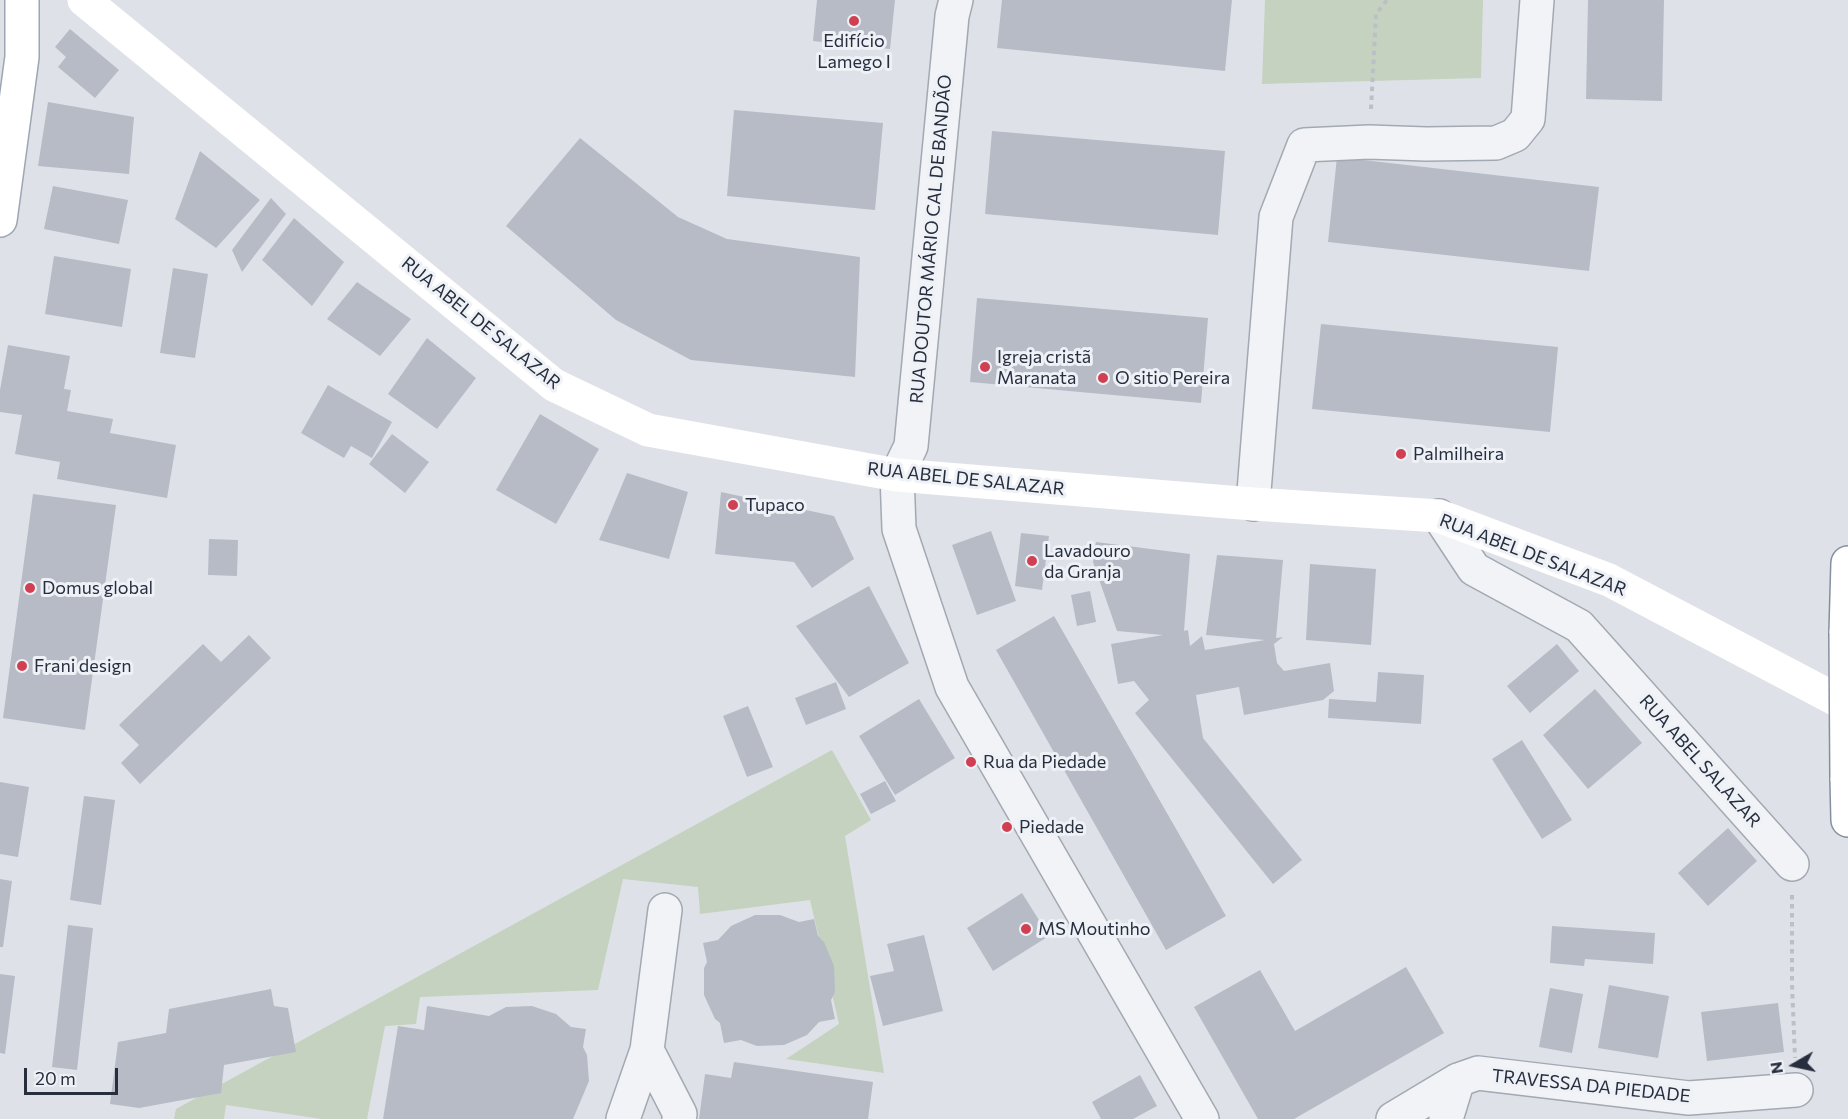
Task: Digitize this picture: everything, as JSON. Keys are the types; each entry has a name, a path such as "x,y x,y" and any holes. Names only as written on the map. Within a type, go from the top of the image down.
{"main road":[{"path":"0,220 22,57 22,0"},
{"name":"RUA ABEL DE SALAZAR","path":"84,0 555,386 648,430 897,475 1253,504 1439,516 1609,580 1848,706"},
{"path":"1848,563 1846,633 1848,820"}],"street":[{"name":"RUA DOUTOR MÁRIO CAL DE BANDÃO","path":"897,475 911,446 952,16 956,0"},
{"path":"1253,504 1276,217 1304,144 1496,143 1515,135 1528,119 1537,0"},
{"path":"897,475 899,529 952,687 1202,1119"},
{"name":"RUA ABEL SALAZAR","path":"1439,516 1474,569 1579,626 1792,864"},
{"path":"622,1119 647,1050 665,910"},
{"path":"647,1050 680,1114 680,1119"},
{"name":"TRAVESSA DA PIEDADE","path":"1393,1119 1458,1080 1478,1073 1689,1098 1796,1090"},
{"path":"1446,1119 1458,1080"}],"path":[{"path":"1369,142 1376,14 1387,0"},
{"path":"1792,864 1792,984 1796,1090"}],"green space":[{"path":"1265,0 1483,0 1481,78 1262,84"},
{"path":"832,750 871,820 845,836 884,1073 786,1059 839,1024 810,900 700,914 698,887 623,879 598,990 420,997 416,1024 385,1026 367,1119 322,1119 226,1105 224,1119 174,1119 176,1109"}],"building":[{"name":"Edifício Lamego I","path":"817,0 895,0 890,49 813,41"},
{"path":"1002,0 1232,0 1225,71 997,48"},
{"path":"1588,0 1664,0 1662,101 1586,99"},
{"path":"70,29 119,70 95,98 58,67 66,57 55,47"},
{"path":"48,102 134,117 129,174 38,166"},
{"path":"734,110 883,123 875,210 727,196"},
{"path":"992,131 1225,151 1218,235 985,214"},
{"path":"580,138 678,217 727,239 860,257 855,377 691,360 616,320 506,226"},
{"path":"200,151 260,200 216,248 175,219"},
{"path":"1337,157 1599,187 1589,271 1328,242"},
{"path":"53,186 128,200 119,244 44,229"},
{"path":"271,198 286,214 242,272 232,250"},
{"path":"294,218 344,262 312,306 262,260"},
{"path":"54,256 131,269 122,327 45,314"},
{"path":"173,268 208,274 195,358 160,353"},
{"path":"357,282 411,319 380,356 327,319"},
{"path":"977,298 1208,318 1201,403 970,382"},
{"path":"1321,324 1558,347 1550,432 1312,409"},
{"path":"427,338 476,378 437,429 388,394"},
{"path":"8,345 70,356 64,389 71,390 67,411 113,419 110,433 176,445 167,498 57,479 60,462 15,454 22,415 0,412 0,390"},
{"path":"328,385 392,422 372,458 351,446 344,458 301,433"},
{"path":"540,414 599,449 556,524 496,490"},
{"path":"392,434 429,462 405,493 369,464"},
{"path":"627,473 688,492 669,559 599,540"},
{"path":"721,492 834,516 854,559 812,588 794,562 715,554"},
{"path":"33,494 116,505 85,730 3,718"},
{"path":"991,531 1016,601 977,615 952,545"},
{"name":"Lavadouro da Granja","path":"1021,533 1049,536 1042,590 1015,586"},
{"path":"209,539 238,540 237,576 208,575"},
{"path":"1096,542 1190,554 1184,631 1188,630 1190,646 1202,636 1205,650 1265,640 1206,635 1217,555 1283,560 1276,638 1283,637 1274,644 1277,663 1284,671 1330,663 1334,691 1323,700 1244,715 1239,687 1196,695 1203,738 1302,860 1273,884 1135,713 1149,700 1134,681 1118,684 1111,644 1163,635 1117,631 1093,562"},
{"path":"1310,564 1376,569 1371,645 1306,640"},
{"path":"869,586 909,663 849,697 796,626"},
{"path":"1090,591 1096,622 1077,626 1071,595"},
{"path":"1054,616 1226,916 1166,950 996,650"},
{"path":"249,635 271,658 140,784 121,763 139,745 119,725 203,644 221,662"},
{"path":"1557,644 1579,671 1530,713 1507,686"},
{"path":"1378,672 1424,675 1421,724 1328,718 1329,699 1376,702"},
{"path":"836,682 846,709 806,725 795,698"},
{"path":"1595,689 1642,743 1588,789 1543,735"},
{"path":"919,699 955,758 895,795 859,736"},
{"path":"748,706 773,767 747,777 723,716"},
{"path":"1522,740 1572,820 1542,839 1492,759"},
{"path":"885,781 896,801 871,814 860,794"},
{"path":"0,782 29,787 18,857 0,854"},
{"path":"84,796 115,800 101,905 70,900"},
{"path":"1728,828 1757,861 1708,906 1678,873"},
{"path":"0,879 12,881 3,947 0,947"},
{"path":"1022,893 1049,936 993,971 967,928"},
{"path":"755,915 780,915 799,922 814,919 818,936 824,942 834,966 835,992 831,1000 835,1019 819,1022 807,1035 784,1045 757,1046 741,1040 724,1043 720,1023 715,1019 704,995 704,968 707,962 703,943 718,940 731,926"},
{"path":"68,925 93,928 77,1070 52,1067"},
{"path":"1552,926 1655,933 1653,964 1585,959 1584,966 1550,963"},
{"path":"924,935 943,1011 883,1026 870,976 894,971 887,944"},
{"path":"1406,967 1444,1033 1294,1119 1258,1119 1194,1007 1260,970 1295,1031"},
{"path":"0,974 15,976 5,1054 0,1053"},
{"path":"1609,985 1669,996 1658,1058 1598,1048"},
{"path":"1550,988 1583,994 1572,1053 1539,1047"},
{"path":"271,989 274,1006 288,1008 296,1052 224,1065 221,1093 139,1108 110,1104 118,1042 166,1033 169,1009"},
{"path":"1778,1003 1784,1052 1707,1061 1701,1012"},
{"path":"427,1006 489,1016 506,1007 532,1006 556,1014 571,1027 586,1029 583,1047 587,1055 589,1081 573,1119 383,1119 398,1026 424,1030"},
{"path":"734,1062 873,1082 868,1119 699,1119 705,1074 731,1078"},
{"path":"1140,1075 1157,1106 1133,1119 1101,1119 1092,1102"}],"place":[{"name":"Edifício Lamego I","path":"854,21"},
{"name":"Igreja cristã Maranata","path":"985,367"},
{"name":"O sitio Pereira","path":"1103,378"},
{"name":"Palmilheira","path":"1401,454"},
{"name":"Tupaco","path":"733,505"},
{"name":"Lavadouro da Granja","path":"1032,561"},
{"name":"Domus global","path":"30,588"},
{"name":"Frani design","path":"22,666"},
{"name":"Rua da Piedade","path":"971,762"},
{"name":"Piedade","path":"1007,827"},
{"name":"MS Moutinho","path":"1026,929"}]}
